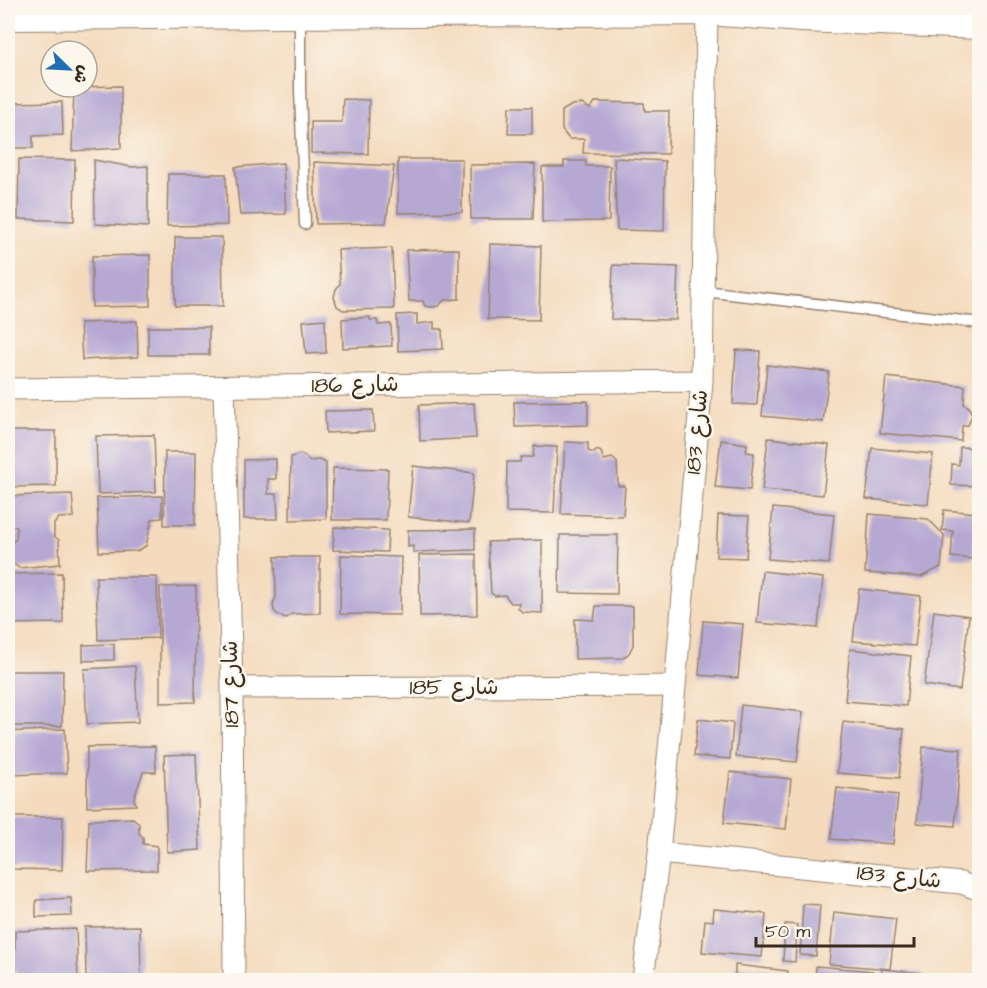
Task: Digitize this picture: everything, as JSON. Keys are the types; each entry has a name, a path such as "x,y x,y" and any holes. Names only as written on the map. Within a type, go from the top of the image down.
{"street":[{"path":"8,15 53,11 300,13 711,9 802,17 980,24"},
{"name":"شارع 183","path":"643,981 659,854 702,381 711,9"},
{"name":"شارع 186","path":"8,388 702,381"},
{"name":"شارع 187","path":"224,387 232,688 234,981"},
{"name":"شارع 185","path":"232,688 675,686"},
{"name":"شارع 183","path":"659,854 970,886"}],"lane":[{"path":"300,13 300,90 305,224"},
{"path":"704,291 980,322"}],"building":[{"path":"99,86 121,86 121,148 72,151 74,99 99,99"},
{"path":"343,99 369,100 368,154 311,153 311,122 342,122"},
{"path":"62,102 63,135 33,136 33,148 8,148 8,103"},
{"path":"595,102 644,103 645,111 669,111 668,154 583,153 584,139 569,139 562,130 562,111 572,105 582,104 590,109"},
{"path":"509,107 532,107 532,134 508,134"},
{"path":"614,158 665,161 664,231 617,230"},
{"path":"19,159 75,160 74,221 18,219"},
{"path":"398,159 462,159 462,212 398,213"},
{"path":"94,160 132,167 148,166 148,227 95,224"},
{"path":"564,161 586,161 586,166 610,166 609,221 542,222 542,167 564,167"},
{"path":"314,162 394,166 386,223 316,224"},
{"path":"283,163 286,214 240,215 235,167"},
{"path":"535,164 533,219 471,219 470,165"},
{"path":"168,174 226,174 227,225 167,226"},
{"path":"175,237 222,237 223,306 175,306"},
{"path":"490,244 541,246 539,320 488,319"},
{"path":"392,248 394,309 343,310 337,306 334,297 340,284 338,250"},
{"path":"459,249 459,299 444,300 439,306 432,307 425,306 423,301 409,301 406,250"},
{"path":"150,255 150,306 92,307 92,256"},
{"path":"613,265 678,267 676,320 611,319"},
{"path":"417,314 417,324 434,322 434,329 442,329 443,349 398,351 397,315"},
{"path":"370,317 370,320 377,320 378,325 391,324 392,346 343,348 342,319"},
{"path":"325,319 326,353 306,354 303,321"},
{"path":"137,321 138,357 82,360 80,323"},
{"path":"148,327 209,327 209,355 148,355"},
{"path":"736,350 760,351 757,405 733,404"},
{"path":"767,365 829,372 823,422 762,416"},
{"path":"886,377 965,386 964,404 969,407 972,415 968,425 962,426 961,441 880,433"},
{"path":"588,401 588,425 515,427 514,402"},
{"path":"474,403 476,438 420,441 419,405"},
{"path":"373,410 374,431 326,433 325,411"},
{"path":"8,431 56,431 56,486 8,487"},
{"path":"154,435 156,492 98,494 96,436"},
{"path":"768,438 829,445 823,495 762,490"},
{"path":"721,440 747,444 746,452 754,453 750,490 715,487"},
{"path":"565,442 588,443 588,451 594,453 597,450 601,452 604,460 612,458 617,462 618,486 625,486 623,516 561,514"},
{"path":"534,446 557,447 554,513 506,512 507,462 520,462 521,457 533,457"},
{"path":"960,447 980,448 980,486 951,485 952,464 959,465"},
{"path":"872,448 933,454 928,504 866,499"},
{"path":"165,452 196,452 195,525 164,525"},
{"path":"300,454 309,461 319,460 326,463 326,519 290,520 291,457"},
{"path":"276,459 276,479 268,479 268,494 277,494 278,519 244,519 244,460"},
{"path":"413,466 474,473 469,523 408,517"},
{"path":"333,468 388,469 386,520 332,520"},
{"path":"72,494 74,517 59,518 54,524 54,536 59,540 60,564 19,568 10,561 8,554 11,543 16,539 17,527 8,525 9,496"},
{"path":"162,496 162,518 152,519 146,546 137,551 99,552 97,498"},
{"path":"773,508 834,514 829,564 768,559"},
{"path":"944,510 977,513 973,559 951,557 953,531 942,530"},
{"path":"869,514 928,519 944,535 941,567 921,577 865,573"},
{"path":"718,515 749,516 746,558 716,557"},
{"path":"334,527 388,530 387,552 333,550"},
{"path":"475,529 475,550 413,552 413,546 408,547 408,530"},
{"path":"560,535 618,535 617,594 559,593"},
{"path":"542,540 542,613 522,612 518,608 519,603 511,603 505,595 495,596 491,593 488,542"},
{"path":"476,554 477,615 420,616 419,555"},
{"path":"341,555 401,557 400,615 340,614"},
{"path":"275,557 320,557 320,613 292,614 286,618 274,611"},
{"path":"762,571 823,578 818,628 757,623"},
{"path":"62,573 63,623 8,624 8,574"},
{"path":"96,577 157,577 158,638 98,640"},
{"path":"196,586 195,702 160,703 160,587"},
{"path":"859,589 921,596 915,646 853,641"},
{"path":"596,606 633,606 633,645 623,658 575,659 575,619 594,620"},
{"path":"934,611 969,616 960,690 924,685"},
{"path":"703,621 743,624 738,678 699,675"},
{"path":"114,644 114,660 83,661 83,645"},
{"path":"850,649 911,656 906,706 845,701"},
{"path":"135,666 138,722 87,724 84,669"},
{"path":"8,671 63,671 62,726 8,726"},
{"path":"741,705 803,712 797,762 736,757"},
{"path":"698,719 733,723 730,759 694,756"},
{"path":"843,722 904,729 899,778 837,773"},
{"path":"65,729 67,773 8,775 8,732"},
{"path":"155,746 156,772 143,772 134,798 136,805 87,807 87,747"},
{"path":"923,747 961,749 955,826 917,823"},
{"path":"196,754 200,850 167,852 164,755"},
{"path":"730,772 791,779 786,829 724,823"},
{"path":"837,788 898,795 893,844 831,839"},
{"path":"8,817 63,817 62,870 8,869"},
{"path":"133,818 139,824 143,844 157,846 157,870 87,871 89,820"},
{"path":"71,898 72,916 36,917 36,900"},
{"path":"803,904 820,905 816,956 800,955"},
{"path":"714,909 766,914 762,957 702,952 705,920 713,921"},
{"path":"834,912 896,919 890,969 829,964"},
{"path":"785,924 797,925 795,962 783,961"},
{"path":"140,926 141,976 86,977 85,927"},
{"path":"76,929 78,980 17,980 16,968 10,969 9,949 15,949 15,931"},
{"path":"735,965 788,971 787,980 735,980"},
{"path":"816,966 873,971 872,980 815,980"},
{"path":"882,969 922,973 921,980 881,980"}]}
